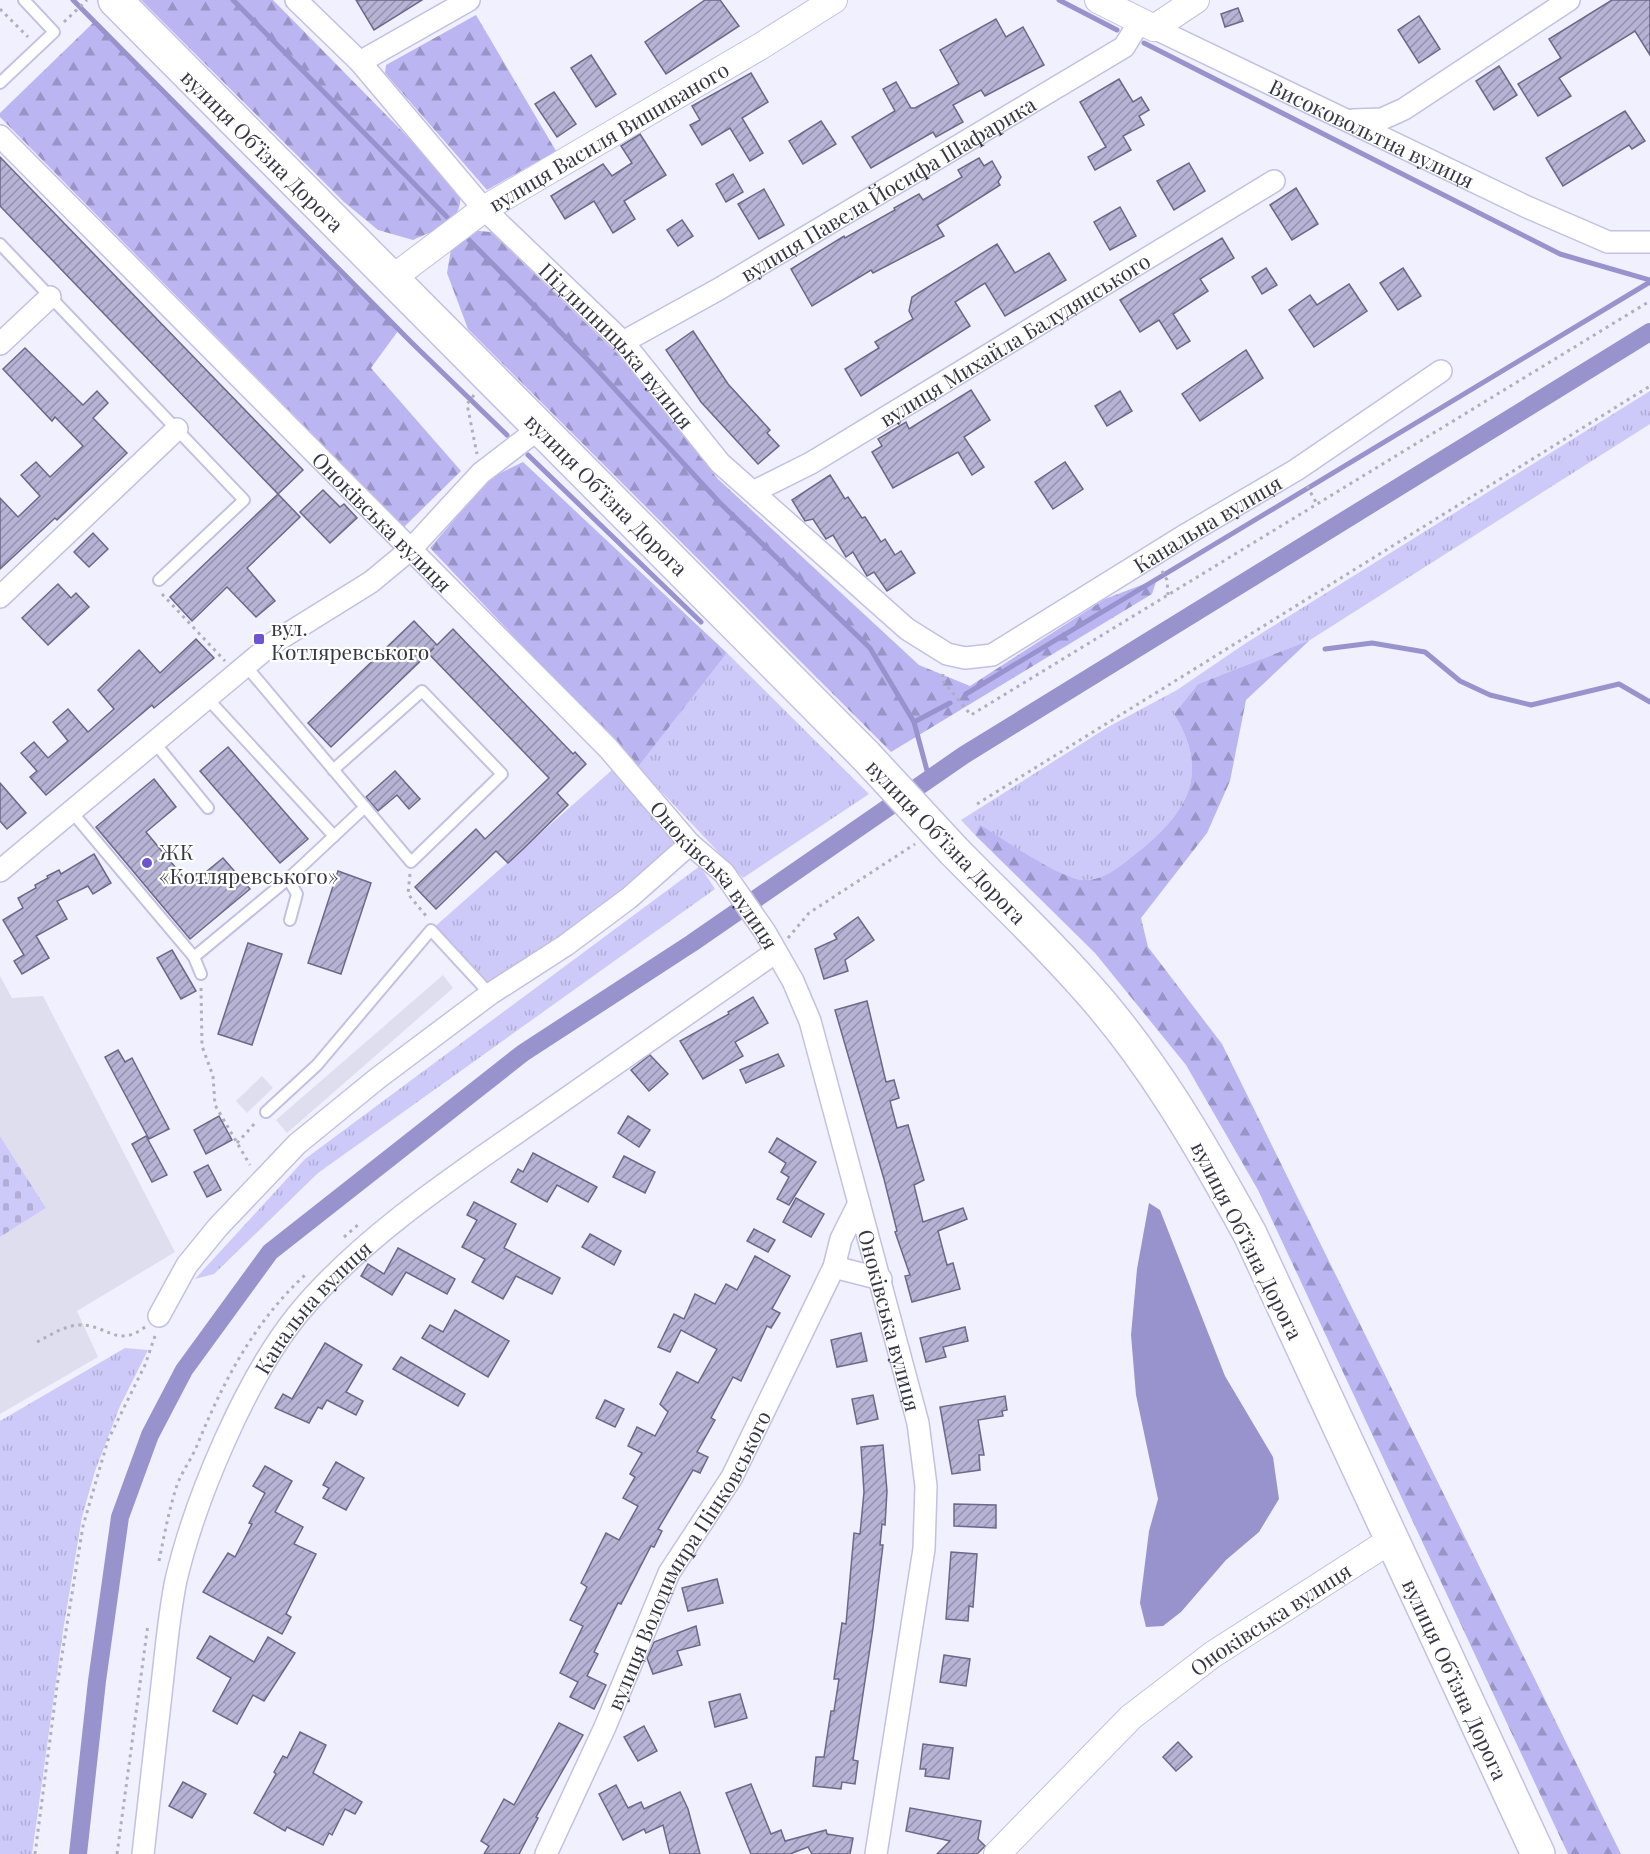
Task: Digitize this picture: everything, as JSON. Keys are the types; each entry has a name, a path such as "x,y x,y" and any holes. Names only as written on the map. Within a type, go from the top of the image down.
{"highway":[{"name":"вулиця Обʼїзна Дорога","path":"96,1 541,427 866,756 1083,982 1135,1048 1184,1119 1250,1234 1538,1854"}],"street":[{"name":"Підлипницька вулиця","path":"296,0 360,62 484,209 623,342 720,463 907,630 956,656"},
{"path":"360,62 469,0"},
{"name":"вулиця Василя Вишиваного","path":"390,280 484,209 751,52 834,0"},
{"name":"вулиця Павела Йосифа Шафарика","path":"623,342 719,290 1124,47 1147,24 1196,0"},
{"path":"1350,120 1382,119 1404,109 1569,0"},
{"name":"Високовольтна вулиця","path":"1111,3 1147,24 1527,207 1608,242 1650,242"},
{"name":"Оноківська вулиця","path":"0,136 357,497 412,548 446,586 608,748 690,844 724,873 765,932 793,981 810,1021 881,1279 918,1424 926,1486 924,1549 876,1854"},
{"name":"вулиця Михайла Балудянського","path":"753,492 821,457 1274,181"},
{"path":"0,344 50,297"},
{"name":"Канальна вулиця","path":"956,656 992,655 1187,534 1296,470 1442,371"},
{"path":"0,871 273,643 371,582 412,548 481,473 541,427"},
{"path":"0,597 177,429"},
{"path":"159,1316 187,1265 297,1144 378,1078 490,994 567,945 629,898 690,844"},
{"name":"Канальна вулиця","path":"143,1854 173,1604 185,1548 220,1454 241,1408 291,1324 321,1288 417,1206 486,1154 776,952"},
{"name":"вулиця Володимира Пінковського","path":"546,1854 605,1727 669,1573 732,1478 834,1268 841,1239 859,1203"},
{"path":"834,1268 881,1279"},
{"name":"Оноківська вулиця","path":"997,1854 1131,1717 1212,1655 1391,1540"}],"lane":[{"path":"0,83 54,32 24,0"},
{"path":"0,244 244,500 159,580"},
{"path":"241,670 333,770 411,862 502,774 422,691 333,770"},
{"path":"207,698 334,836"},
{"path":"154,742 208,808"},
{"path":"194,957 288,879 365,807"},
{"path":"71,811 194,957 201,974"},
{"path":"288,879 297,894 290,920"},
{"path":"266,1112 317,1065 431,930 490,994"}],"path":[{"path":"75,12 96,1"},
{"path":"0,9 38,47"},
{"path":"956,656 942,680 971,715 1650,301"},
{"path":"977,804 1650,386"},
{"path":"475,393 467,404 481,473"},
{"path":"1305,483 1317,504"},
{"path":"1161,570 1167,580 1168,595"},
{"path":"159,580 162,597 241,670"},
{"path":"776,952 809,913 919,841"},
{"path":"411,862 408,894 426,913 431,930"},
{"path":"201,974 202,1046 213,1076 215,1105 250,1165 253,1190"},
{"path":"237,1143 266,1112"},
{"path":"343,1238 368,1217"},
{"path":"157,1572 178,1483 219,1392 261,1325 288,1291 312,1269"},
{"path":"37,1342 60,1330 79,1325 119,1337 134,1335 159,1316"},
{"path":"35,1854 57,1686 83,1526 108,1440 145,1365 153,1344 159,1316"},
{"path":"117,1854 149,1617"}],"shaded area":[{"path":"443,975 453,988 287,1133 276,1120"},
{"path":"0,976 12,998 43,996 175,1252 77,1311 98,1357 0,1414 0,1237 46,1208 0,1136"},
{"path":"262,1076 273,1088 247,1113 236,1101"},
{"path":"1149,1203 1160,1210 1225,1376 1273,1457 1279,1499 1259,1532 1226,1560 1181,1612 1163,1626 1146,1627 1140,1603 1149,1531 1158,1499 1136,1395 1131,1335 1137,1269"}],"green space":[{"path":"141,0 273,0 460,190 458,210 453,218 440,228 413,240 378,230 344,202"},
{"path":"476,15 556,151 487,190 385,73 386,65"},
{"path":"94,22 398,331 371,368 461,471 404,527 0,117 0,113"},
{"path":"468,230 491,232 627,363 718,479 919,665 970,686 1105,599 1157,579 1152,594 891,752 468,329 447,273 451,249"},
{"path":"1650,391 1650,424 1310,640 1198,684 1174,714 1186,737 1191,757 1192,776 1187,794 1179,810 1166,826 1151,841 1111,872 1099,878 1085,880 1062,874 980,826 975,835 961,820 1108,727 1177,690 1246,643"},
{"path":"523,462 727,653 638,767 430,548 490,478"},
{"path":"1310,640 1246,700 1230,781 1207,833 1141,918 1148,947 1222,1044 1621,1854 1568,1854 1258,1190 1186,1065 1095,953 975,835 980,825 1047,866 1075,878 1085,880 1099,878 1111,872 1151,841 1166,826 1179,810 1187,794 1192,776 1191,757 1186,737 1174,714 1198,684"},
{"path":"727,653 869,794 743,878 638,767"},
{"path":"620,763 690,844 490,994 431,930"},
{"path":"700,866 715,889 318,1173 214,1274 195,1279 305,1159"},
{"path":"0,1136 46,1208 0,1237"},
{"path":"125,1348 148,1350 120,1406 95,1471 82,1517 63,1631 32,1854 0,1854 0,1421"}],"building":[{"path":"356,0 422,0 374,30"},
{"path":"705,0 720,0 739,26 666,74 645,42"},
{"path":"1612,0 1650,0 1650,55 1635,31 1559,78 1571,96 1538,116 1518,84 1561,58 1549,39"},
{"path":"1238,8 1243,21 1225,27 1221,14"},
{"path":"1419,16 1440,49 1419,63 1398,30"},
{"path":"996,19 1006,37 1023,27 1044,65 985,96 981,90 953,105 963,122 936,137 933,132 871,168 852,137 895,111 883,89 896,82 911,108 915,108 959,84 940,50"},
{"path":"591,55 616,94 596,107 571,68"},
{"path":"1499,66 1517,95 1494,110 1476,81"},
{"path":"751,73 768,102 742,118 763,153 750,161 730,128 702,145 690,125 700,120 692,106"},
{"path":"1119,79 1133,102 1141,97 1149,110 1139,116 1144,125 1123,136 1131,150 1095,170 1088,157 1106,147 1080,102"},
{"path":"554,92 576,124 557,137 535,104"},
{"path":"1625,111 1645,141 1632,149 1629,145 1563,186 1546,158"},
{"path":"821,121 836,144 803,164 789,141"},
{"path":"640,134 666,175 624,201 635,219 613,233 594,201 565,219 551,196 603,164 612,176 632,163 621,146"},
{"path":"0,157 303,470 278,494 0,206"},
{"path":"979,158 984,166 992,161 1001,177 998,182 1000,185 937,225 944,236 873,273 871,270 812,306 791,269 919,194 923,200 962,177 958,170"},
{"path":"1189,163 1205,191 1174,210 1157,181"},
{"path":"733,174 743,192 726,202 716,184"},
{"path":"1296,188 1318,224 1292,240 1270,205"},
{"path":"764,189 784,225 759,239 738,204"},
{"path":"1120,207 1136,236 1110,250 1094,222"},
{"path":"682,220 693,236 678,246 667,230"},
{"path":"1222,238 1234,258 1200,279 1208,291 1173,314 1190,341 1177,349 1159,320 1140,332 1120,300"},
{"path":"997,244 1015,273 1049,253 1066,280 1005,316 985,283 955,302 970,326 861,396 845,369 879,348 875,342 913,319 909,311 912,297"},
{"path":"1266,268 1277,285 1262,294 1252,277"},
{"path":"1403,268 1421,296 1398,310 1380,283"},
{"path":"1349,284 1367,311 1314,347 1289,310 1310,295 1317,305"},
{"path":"693,331 728,384 770,430 767,433 779,446 758,464 701,402 666,350"},
{"path":"25,348 83,405 97,391 108,403 93,418 127,453 57,520 55,518 0,569 0,498 18,517 40,496 21,475 36,462 50,477 83,446 55,417 52,421 3,369"},
{"path":"1246,350 1263,378 1200,421 1182,394"},
{"path":"971,390 990,420 964,437 984,467 972,475 958,452 893,488 872,452 882,446 878,439 906,422 909,429"},
{"path":"1120,391 1132,411 1107,426 1095,406"},
{"path":"1065,462 1083,489 1053,509 1035,482"},
{"path":"830,475 845,499 848,497 862,518 865,517 881,542 885,539 895,555 901,551 915,573 887,591 874,572 867,576 853,552 846,557 833,535 826,539 813,519 805,521 792,500"},
{"path":"323,490 340,507 344,504 357,518 330,543 300,512"},
{"path":"278,494 300,517 247,568 275,601 256,617 227,587 192,621 170,597"},
{"path":"93,533 108,549 89,567 74,552"},
{"path":"58,584 71,598 76,593 89,607 48,645 22,618"},
{"path":"414,621 437,645 453,629 573,754 575,752 586,764 557,793 568,805 522,850 508,863 496,851 436,909 415,887 476,829 485,839 549,778 428,653 331,747 308,723"},
{"path":"196,639 214,658 154,708 152,705 46,795 30,777 37,771 21,753 34,742 48,758 68,741 53,722 68,709 88,732 114,709 98,690 139,650 160,673"},
{"path":"228,747 308,839 280,863 200,771"},
{"path":"395,771 420,799 409,809 397,795 378,811 366,797"},
{"name":"ЖК «Котляревського»","path":"154,779 176,807 146,832 190,885 223,858 250,889 190,939 96,827"},
{"path":"0,783 26,813 7,829 0,821"},
{"path":"94,854 111,883 93,894 88,886 57,901 67,919 36,936 49,958 22,974 14,961 24,955 3,920 23,908 18,898 36,888 35,885 48,878 47,876 59,870 61,874"},
{"path":"338,871 371,883 341,974 308,963"},
{"path":"858,917 874,940 845,960 848,971 824,979 815,949 837,939 834,934"},
{"path":"248,943 282,954 252,1045 218,1034"},
{"path":"172,950 196,991 181,999 157,958"},
{"path":"753,997 768,1023 735,1042 743,1056 703,1079 680,1041 729,1014 728,1012"},
{"path":"867,1001 886,1082 894,1080 899,1098 890,1101 897,1128 908,1125 924,1180 914,1185 923,1222 963,1208 967,1219 938,1231 947,1265 953,1263 960,1289 912,1302 905,1276 910,1275 895,1232 897,1231 884,1179 835,1010"},
{"path":"118,1050 125,1062 132,1058 169,1129 149,1139 105,1057"},
{"path":"778,1054 784,1066 746,1083 740,1070"},
{"path":"650,1055 668,1074 649,1091 631,1070"},
{"path":"219,1116 232,1140 206,1154 194,1130"},
{"path":"628,1116 650,1130 639,1147 618,1133"},
{"path":"146,1136 167,1175 152,1182 132,1144"},
{"path":"777,1138 816,1162 789,1205 777,1199 789,1177 781,1172 786,1163 769,1152"},
{"path":"533,1153 597,1187 588,1202 557,1185 547,1202 511,1182 518,1169 523,1172"},
{"path":"624,1156 655,1172 645,1193 613,1177"},
{"path":"208,1165 221,1190 207,1197 194,1172"},
{"path":"796,1198 824,1214 811,1237 783,1222"},
{"path":"474,1202 516,1224 504,1248 560,1278 552,1294 516,1276 503,1299 472,1282 485,1259 462,1247 477,1220 467,1215"},
{"path":"754,1229 775,1240 768,1252 747,1241"},
{"path":"590,1234 621,1251 614,1265 582,1247"},
{"path":"398,1248 455,1279 447,1294 406,1272 392,1295 361,1276 368,1264 384,1274"},
{"path":"755,1256 790,1276 772,1309 780,1313 771,1328 767,1326 741,1381 733,1377 711,1418 715,1420 697,1452 708,1457 700,1473 693,1470 658,1529 662,1531 654,1547 651,1546 621,1604 618,1603 594,1652 598,1654 587,1676 606,1685 594,1709 570,1697 578,1682 560,1673 583,1626 570,1620 587,1587 581,1583 606,1533 619,1540 638,1506 623,1498 635,1477 630,1474 642,1453 628,1446 637,1427 655,1436 668,1412 660,1404 677,1372 698,1383 717,1349 681,1330 670,1352 658,1347 674,1314 684,1319 695,1294 715,1304 726,1284 737,1290"},
{"path":"455,1310 509,1341 488,1377 422,1338 430,1325 443,1332"},
{"path":"965,1327 968,1341 943,1347 946,1357 926,1362 920,1338"},
{"path":"861,1333 867,1361 837,1367 831,1340"},
{"path":"325,1343 362,1365 346,1392 363,1401 356,1415 327,1400 322,1409 318,1407 309,1423 275,1408 283,1394 292,1399"},
{"path":"401,1357 465,1394 458,1406 393,1369"},
{"path":"873,1395 878,1419 857,1424 852,1399"},
{"path":"1005,1396 1007,1410 1002,1411 1003,1416 978,1420 984,1455 979,1455 980,1470 952,1474 940,1407"},
{"path":"605,1400 624,1409 615,1427 596,1418"},
{"path":"883,1445 887,1491 885,1525 882,1524 880,1545 883,1545 873,1628 853,1760 858,1761 855,1784 842,1782 841,1789 813,1786 816,1757 824,1757 831,1711 834,1711 839,1679 834,1679 842,1623 846,1624 854,1533 860,1534 864,1492 861,1447"},
{"path":"336,1462 364,1478 346,1510 323,1498 329,1488 323,1485"},
{"path":"265,1466 292,1481 275,1512 303,1527 294,1544 316,1554 286,1614 291,1617 282,1634 203,1592 228,1553 235,1557 252,1524 249,1523 265,1493 253,1486"},
{"path":"954,1504 996,1505 996,1528 954,1526"},
{"path":"951,1552 977,1554 973,1607 969,1606 968,1621 946,1619"},
{"path":"717,1579 723,1603 688,1611 682,1588"},
{"path":"696,1626 700,1645 677,1651 682,1665 653,1674 647,1658 654,1642"},
{"path":"210,1636 254,1662 268,1637 295,1653 264,1701 253,1695 237,1724 213,1711 231,1678 197,1658"},
{"path":"944,1655 970,1659 966,1686 940,1682"},
{"path":"740,1694 747,1718 715,1727 709,1702"},
{"path":"559,1723 583,1735 536,1817 538,1818 519,1854 484,1854 489,1846 481,1841 504,1799 514,1805"},
{"path":"644,1726 657,1751 638,1761 624,1737"},
{"path":"300,1732 326,1745 313,1773 362,1802 355,1814 345,1809 332,1835 329,1833 323,1845 287,1827 285,1831 254,1813 276,1774 274,1772 283,1756 287,1758"},
{"path":"1178,1742 1192,1757 1176,1771 1163,1757"},
{"path":"923,1744 953,1748 949,1779 925,1776 926,1769 920,1769"},
{"path":"183,1782 206,1794 192,1818 169,1806"},
{"path":"751,1784 771,1834 781,1830 785,1841 826,1830 827,1834 853,1838 850,1854 812,1854 808,1847 790,1854 751,1854 726,1793"},
{"path":"616,1785 628,1808 641,1802 644,1809 680,1792 688,1809 700,1854 670,1854 663,1825 646,1833 644,1829 623,1840 599,1794"},
{"path":"910,1808 981,1821 978,1839 985,1846 977,1854 937,1854 950,1841 906,1831"}],"waterway":[{"path":"73,0 412,343 507,435"},
{"path":"233,0 447,217"},
{"path":"1059,0 1117,30"},
{"path":"1144,43 1560,254 1650,280"},
{"path":"469,240 589,361 720,503 870,648 914,722 929,778"},
{"path":"966,694 1650,282"},
{"path":"78,1854 97,1681 120,1517 150,1435 184,1370 270,1252 523,1053 692,943 964,755 1650,332"},
{"path":"528,455 701,622"},
{"path":"1325,649 1372,643 1425,652 1460,681 1490,695 1531,705 1619,684 1650,702"},
{"path":"914,722 950,703"}],"place":[{"name":"вул. Котляревського","path":"259,639"},
{"name":"ЖК «Котляревського»","path":"147,863"}]}
